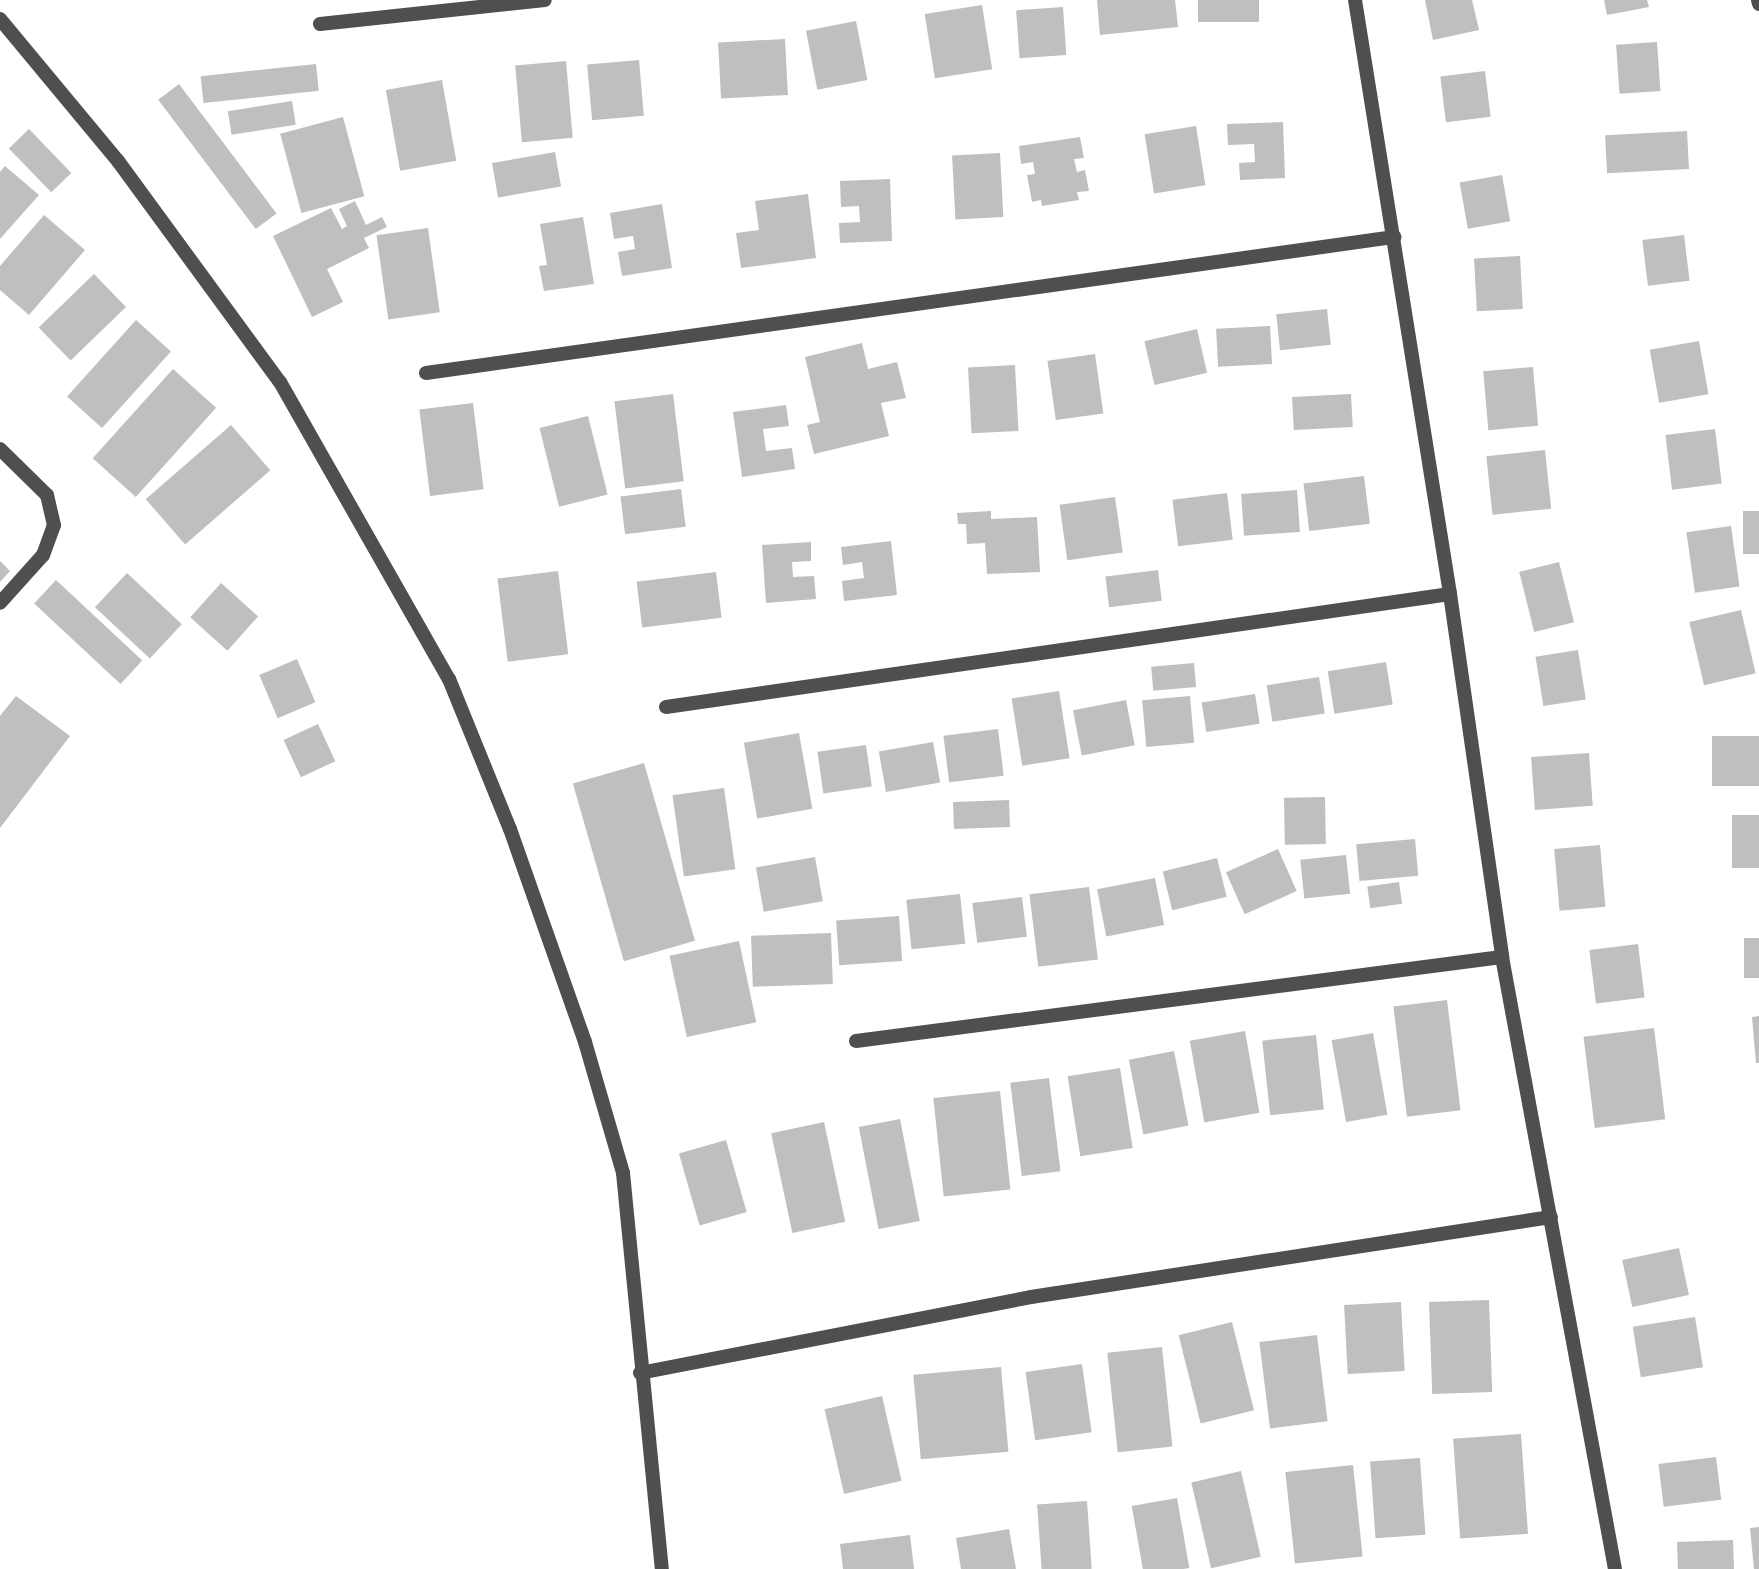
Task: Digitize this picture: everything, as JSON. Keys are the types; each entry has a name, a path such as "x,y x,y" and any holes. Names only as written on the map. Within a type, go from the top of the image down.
{"street":[{"path":"320,24 545,0"},
{"path":"1355,0 1450,594 1502,957 1615,1569"},
{"path":"0,19 118,161 280,382 449,679 510,829 576,1017 622,1173 640,1373 662,1569"},
{"path":"425,373 1394,237"},
{"path":"0,449 47,495 54,525 43,555 0,603"},
{"path":"666,707 1450,594"},
{"path":"856,1041 1502,957"},
{"path":"640,1373 1031,1297 1551,1217"}],"building":[{"path":"1097,0 1175,0 1178,27 1100,35"},
{"path":"1198,0 1259,0 1259,22 1198,22"},
{"path":"1425,0 1472,0 1479,30 1433,40"},
{"path":"1604,0 1647,0 1649,7 1607,15"},
{"path":"982,5 992,69 935,78 925,14"},
{"path":"1063,7 1066,55 1019,58 1016,10"},
{"path":"856,21 867,80 817,90 806,31"},
{"path":"785,39 788,95 721,98 718,43"},
{"path":"1657,42 1660,91 1620,94 1616,45"},
{"path":"639,60 644,116 592,120 587,65"},
{"path":"566,61 573,138 522,142 515,65"},
{"path":"316,64 319,91 203,103 201,76"},
{"path":"1485,71 1491,117 1446,122 1440,76"},
{"path":"442,80 456,161 400,171 386,90"},
{"path":"179,84 276,213 256,229 158,100"},
{"path":"292,101 296,125 232,135 228,111"},
{"path":"343,117 364,196 301,213 280,134"},
{"path":"1283,122 1285,178 1240,180 1239,163 1255,162 1254,144 1228,145 1227,124"},
{"path":"1196,126 1205,185 1154,193 1145,134"},
{"path":"29,129 71,173 51,192 9,148"},
{"path":"1687,131 1689,169 1607,173 1605,135"},
{"path":"1080,137 1084,158 1074,159 1077,172 1085,170 1089,191 1077,192 1079,200 1042,206 1041,200 1032,202 1027,175 1035,174 1033,162 1021,164 1019,146"},
{"path":"555,152 561,186 498,198 492,163"},
{"path":"1000,153 1003,217 955,219 952,156"},
{"path":"5,166 39,195 0,239 0,172"},
{"path":"1502,175 1510,221 1468,229 1460,182"},
{"path":"890,179 892,241 840,243 839,223 860,222 859,206 841,207 840,181"},
{"path":"808,194 816,258 741,268 736,233 759,230 755,201"},
{"path":"355,201 366,225 382,217 387,227 364,238 369,248 327,269 343,302 312,317 273,236 331,208 342,229 347,226 339,209"},
{"path":"662,204 672,268 622,276 618,252 635,249 633,236 614,239 610,213"},
{"path":"44,215 85,250 29,315 0,290 0,266"},
{"path":"583,217 594,284 544,291 539,266 547,265 540,224"},
{"path":"428,228 440,312 388,319 377,235"},
{"path":"1684,235 1690,281 1648,286 1642,240"},
{"path":"1520,256 1523,309 1477,311 1474,258"},
{"path":"94,274 126,307 71,361 39,327"},
{"path":"1327,309 1331,345 1280,350 1276,314"},
{"path":"136,320 171,351 102,428 67,397"},
{"path":"1270,326 1272,364 1218,367 1216,329"},
{"path":"1197,329 1207,373 1155,385 1144,341"},
{"path":"1699,341 1708,394 1659,403 1650,350"},
{"path":"862,343 868,369 897,362 906,398 881,403 889,436 814,454 807,425 820,422 805,357"},
{"path":"1095,354 1103,413 1056,420 1047,361"},
{"path":"1015,365 1018,431 972,433 968,367"},
{"path":"1533,367 1538,426 1488,430 1483,371"},
{"path":"173,369 216,408 136,497 93,458"},
{"path":"673,394 684,481 625,489 614,401"},
{"path":"1351,394 1353,427 1294,430 1292,397"},
{"path":"473,403 484,489 430,496 419,410"},
{"path":"786,405 789,426 763,429 766,451 792,448 795,469 742,477 733,412"},
{"path":"588,416 608,495 559,507 539,428"},
{"path":"231,425 270,470 185,544 146,499"},
{"path":"1715,429 1722,484 1672,490 1665,435"},
{"path":"1545,450 1551,509 1492,515 1486,456"},
{"path":"1364,476 1370,524 1309,531 1303,483"},
{"path":"681,489 686,527 625,534 620,496"},
{"path":"1297,490 1300,532 1244,536 1241,494"},
{"path":"1227,493 1233,540 1178,546 1172,500"},
{"path":"1115,497 1123,552 1067,560 1060,505"},
{"path":"991,511 991,519 1037,517 1040,572 987,574 985,543 967,544 966,524 958,524 957,513"},
{"path":"1743,511 1759,511 1759,554 1743,554"},
{"path":"1731,526 1739,586 1695,593 1686,532"},
{"path":"891,541 897,595 844,601 842,581 864,578 862,562 843,565 841,547"},
{"path":"811,542 811,561 792,562 793,577 814,576 816,599 766,603 762,545"},
{"path":"0,561 10,571 0,582"},
{"path":"1559,562 1574,622 1534,632 1519,572"},
{"path":"1158,570 1162,601 1109,607 1105,576"},
{"path":"558,571 568,654 508,662 497,578"},
{"path":"716,572 722,618 642,627 637,582"},
{"path":"127,573 182,624 150,659 95,607"},
{"path":"56,580 142,660 120,684 34,603"},
{"path":"221,583 258,616 227,651 190,617"},
{"path":"1741,610 1756,673 1704,685 1689,622"},
{"path":"1578,650 1586,699 1543,706 1536,657"},
{"path":"297,659 315,702 278,718 259,675"},
{"path":"1386,662 1393,704 1334,714 1328,671"},
{"path":"1194,663 1196,687 1153,691 1151,667"},
{"path":"1319,677 1325,714 1272,722 1267,685"},
{"path":"1059,691 1070,758 1022,766 1012,699"},
{"path":"1255,694 1260,724 1206,732 1202,702"},
{"path":"16,696 70,736 0,828 0,716"},
{"path":"1190,696 1194,743 1146,747 1142,700"},
{"path":"1126,700 1135,745 1082,755 1073,710"},
{"path":"318,724 335,761 301,777 284,740"},
{"path":"998,729 1004,776 949,782 943,736"},
{"path":"799,733 812,809 757,819 744,743"},
{"path":"1712,736 1759,736 1759,786 1712,786"},
{"path":"933,742 940,782 886,792 879,752"},
{"path":"866,745 872,787 823,793 817,752"},
{"path":"1589,753 1593,806 1535,810 1531,757"},
{"path":"644,763 695,941 624,961 573,783"},
{"path":"724,788 735,869 684,876 673,795"},
{"path":"1325,797 1326,844 1285,845 1284,798"},
{"path":"1009,800 1010,827 954,829 953,802"},
{"path":"1732,815 1759,815 1759,868 1732,868"},
{"path":"1415,839 1418,876 1359,881 1356,844"},
{"path":"1600,845 1605,907 1560,911 1554,849"},
{"path":"1278,849 1297,891 1245,914 1226,872"},
{"path":"1346,855 1350,894 1304,899 1300,860"},
{"path":"815,857 823,901 764,912 756,867"},
{"path":"1217,858 1227,897 1172,910 1163,872"},
{"path":"1155,878 1164,925 1106,936 1097,889"},
{"path":"1399,882 1402,904 1370,908 1367,886"},
{"path":"1089,887 1098,959 1038,967 1029,894"},
{"path":"960,894 965,944 912,949 906,900"},
{"path":"1022,897 1027,937 977,943 972,903"},
{"path":"899,916 902,961 839,965 836,920"},
{"path":"831,933 833,984 753,987 751,936"},
{"path":"1744,938 1759,938 1759,978 1744,978"},
{"path":"739,941 756,1022 687,1037 670,956"},
{"path":"1638,944 1645,998 1596,1004 1589,950"},
{"path":"1447,1000 1461,1110 1407,1117 1393,1007"},
{"path":"1759,1016 1759,1063 1756,1063 1752,1017"},
{"path":"1654,1028 1665,1119 1595,1128 1584,1037"},
{"path":"1245,1031 1259,1113 1204,1122 1190,1041"},
{"path":"1373,1033 1387,1115 1346,1122 1332,1040"},
{"path":"1316,1035 1324,1110 1270,1115 1262,1041"},
{"path":"1174,1051 1189,1126 1143,1134 1129,1060"},
{"path":"1120,1068 1133,1148 1080,1156 1068,1076"},
{"path":"1049,1078 1060,1171 1022,1176 1010,1083"},
{"path":"1000,1091 1010,1189 944,1196 933,1098"},
{"path":"900,1119 920,1221 879,1229 859,1127"},
{"path":"824,1122 845,1222 792,1233 771,1133"},
{"path":"726,1140 747,1212 700,1226 679,1154"},
{"path":"1679,1248 1689,1295 1632,1307 1622,1260"},
{"path":"1489,1300 1492,1392 1432,1394 1429,1302"},
{"path":"1401,1302 1405,1371 1348,1374 1344,1305"},
{"path":"1695,1317 1703,1367 1641,1377 1633,1327"},
{"path":"1232,1322 1254,1410 1201,1424 1179,1335"},
{"path":"1317,1335 1328,1421 1270,1428 1259,1342"},
{"path":"1162,1347 1172,1446 1118,1452 1107,1353"},
{"path":"1082,1364 1092,1432 1035,1440 1026,1372"},
{"path":"1001,1367 1008,1452 921,1459 913,1375"},
{"path":"882,1396 902,1481 844,1494 825,1409"},
{"path":"1521,1434 1528,1534 1460,1538 1453,1439"},
{"path":"1716,1457 1721,1500 1664,1507 1658,1464"},
{"path":"1420,1458 1425,1535 1375,1538 1370,1461"},
{"path":"1353,1465 1363,1556 1295,1564 1285,1472"},
{"path":"1241,1471 1261,1557 1211,1568 1191,1482"},
{"path":"1177,1498 1189,1568 1143,1569 1132,1506"},
{"path":"1087,1501 1092,1569 1042,1569 1037,1504"},
{"path":"1759,1527 1759,1569 1754,1569 1750,1528"},
{"path":"1009,1529 1016,1569 961,1569 956,1538"},
{"path":"910,1535 914,1569 843,1569 840,1544"},
{"path":"1733,1540 1734,1569 1678,1569 1677,1542"}]}
